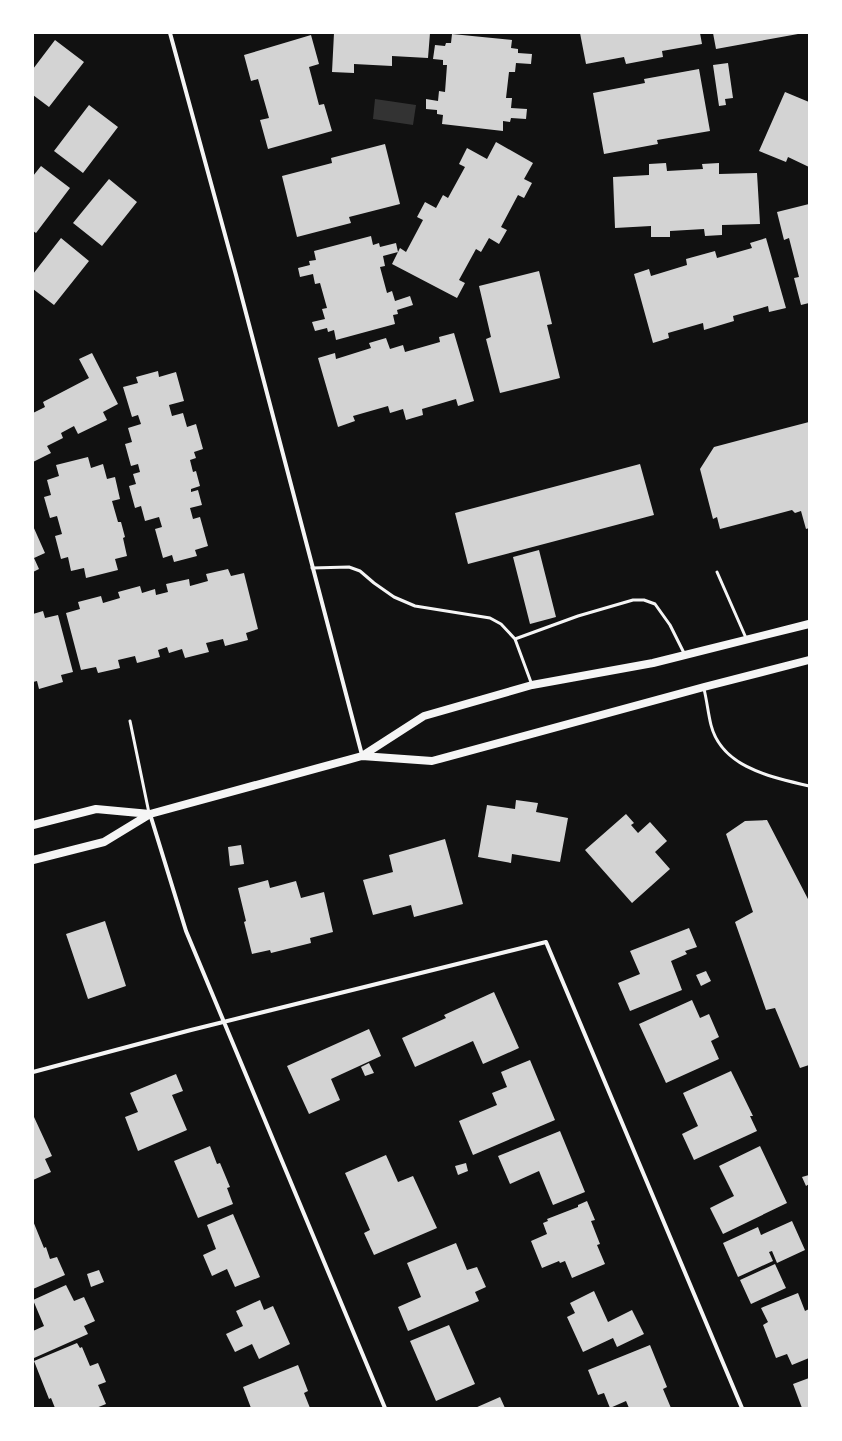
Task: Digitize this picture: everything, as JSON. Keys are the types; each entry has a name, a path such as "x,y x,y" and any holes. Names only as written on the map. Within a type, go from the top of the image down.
{"main road":[{"path":"33,860 104,842 150,814 362,756 424,716 532,685 653,663 809,624"},
{"path":"362,756 432,762 704,687 809,660"},
{"path":"33,825 96,809 150,814"}],"street":[{"path":"170,33 236,275 362,756"},
{"path":"150,814 186,931 385,1408"},
{"path":"33,1072 224,1022 546,942 742,1408"}],"lane":[{"path":"312,568 349,567 360,571 374,583 394,596 415,606 490,618 501,624 515,639 532,685"},
{"path":"717,572 747,640"},
{"path":"515,639 578,616 633,600 644,600 655,604 670,625 685,655"},
{"path":"704,687 711,725 721,747 736,760 766,776 809,786"},
{"path":"130,721 150,814"}],"shaded area":[{"path":"375,99 416,105 413,125 373,119"}],"building":[{"path":"334,33 430,33 428,58 392,56 392,66 354,64 354,73 332,72"},
{"path":"580,33 700,33 702,44 662,51 663,57 626,64 624,57 586,64"},
{"path":"713,33 798,33 798,34 716,49"},
{"path":"452,34 512,40 511,48 518,49 518,53 532,54 531,64 516,63 515,72 509,72 506,98 512,98 511,108 527,109 526,119 511,118 510,122 503,121 503,131 442,124 443,115 437,114 437,110 426,109 426,99 438,101 439,91 445,92 447,65 443,65 443,60 433,59 435,45 445,46 446,43 451,43"},
{"path":"311,35 319,64 309,67 319,105 324,104 332,131 268,149 260,120 269,118 258,79 251,81 244,55"},
{"path":"55,40 84,62 49,107 33,95 33,69"},
{"path":"728,63 733,98 725,99 726,105 719,106 713,65"},
{"path":"699,69 710,131 657,140 658,144 604,154 593,93 645,83 644,79"},
{"path":"785,92 809,102 809,167 788,157 786,162 759,151"},
{"path":"89,105 118,127 83,173 54,151"},
{"path":"496,142 533,163 524,179 532,183 524,198 518,195 501,227 507,230 499,244 489,238 481,252 476,249 459,280 465,283 457,298 392,264 400,248 406,252 423,220 417,217 425,202 436,208 443,195 448,198 465,167 459,164 467,148 487,159"},
{"path":"385,144 400,204 349,217 351,223 297,237 282,176 332,163 331,158"},
{"path":"666,163 667,171 703,169 702,164 719,163 719,174 757,173 760,224 722,225 722,235 705,236 704,229 670,231 670,237 651,237 651,226 615,228 613,177 649,175 649,164"},
{"path":"41,166 70,188 36,233 33,231 33,176"},
{"path":"109,179 137,202 102,246 73,223"},
{"path":"809,204 809,303 801,305 794,278 799,277 789,238 784,240 777,212"},
{"path":"371,236 373,245 379,243 380,247 396,243 398,252 383,256 385,266 380,267 387,293 392,291 395,301 410,296 413,305 397,310 398,314 393,315 395,324 336,340 334,330 328,332 327,328 315,331 312,322 325,319 322,309 327,308 320,283 315,284 313,274 300,277 298,268 310,265 309,261 316,260 314,251"},
{"path":"61,238 89,261 54,305 33,289 33,274"},
{"path":"766,238 786,308 769,312 768,306 733,316 734,321 704,330 703,323 668,333 669,338 653,343 634,274 649,269 651,276 687,265 686,259 715,251 717,258 752,248 750,243"},
{"path":"539,271 552,324 547,325 560,378 500,393 486,339 491,337 479,286"},
{"path":"454,333 474,401 458,406 456,399 422,409 423,415 406,420 403,409 390,413 388,406 353,416 355,421 338,427 318,358 335,353 336,359 371,348 369,343 386,338 390,349 403,345 405,352 440,342 439,337"},
{"path":"92,353 118,404 103,412 107,420 78,434 74,426 61,433 63,438 47,446 51,453 33,462 33,413 45,407 43,402 89,378 79,359"},
{"path":"158,371 159,377 176,372 184,401 169,405 172,416 183,413 187,427 196,424 203,449 194,452 196,458 190,460 193,472 196,471 200,486 191,489 191,492 198,490 202,505 190,508 193,519 200,517 208,546 195,550 197,556 174,562 172,555 163,558 155,529 162,527 159,517 145,521 141,506 135,508 129,486 136,484 133,474 140,472 138,464 131,466 125,444 132,442 128,428 141,424 138,415 132,417 123,387 138,383 136,377"},
{"path":"809,422 809,528 806,529 801,511 795,513 792,510 720,529 717,517 713,519 700,469 714,447"},
{"path":"88,457 91,468 103,464 107,479 115,477 120,499 112,501 118,522 121,522 125,537 123,538 127,556 115,559 118,570 86,578 84,568 71,571 68,557 61,559 55,536 62,534 57,516 50,518 44,497 51,495 47,480 59,476 56,465"},
{"path":"640,464 654,515 468,564 455,513"},
{"path":"33,526 45,553 34,558 39,569 33,572"},
{"path":"539,550 556,617 530,624 513,557"},
{"path":"228,569 231,576 244,573 258,629 246,633 248,640 225,646 223,639 206,643 209,652 185,658 182,649 169,653 167,647 158,650 160,657 137,663 135,656 118,660 120,668 98,673 96,667 81,670 66,613 80,609 78,602 101,596 103,603 120,598 118,592 140,586 142,593 155,589 156,595 168,592 166,584 189,579 190,586 208,581 206,574"},
{"path":"43,611 45,618 58,615 73,672 61,675 63,682 39,689 37,681 33,682 33,614"},
{"path":"516,800 538,803 536,812 568,818 560,862 512,854 511,863 478,857 487,805 515,809"},
{"path":"626,814 634,823 631,825 638,833 650,822 667,841 655,852 670,869 632,903 585,850"},
{"path":"767,820 809,901 809,1065 800,1068 775,1008 766,1010 735,922 753,912 726,834 745,821"},
{"path":"445,839 463,904 414,917 411,905 373,915 363,880 393,872 389,855"},
{"path":"241,845 244,864 230,866 228,847"},
{"path":"268,880 270,888 296,881 301,898 324,892 333,932 310,938 311,943 271,953 270,950 252,954 238,888"},
{"path":"105,921 126,986 88,999 66,934"},
{"path":"689,928 697,947 685,951 687,954 671,961 682,990 630,1011 618,983 640,974 630,951"},
{"path":"706,971 711,981 701,986 696,975"},
{"path":"494,992 519,1048 483,1064 473,1041 415,1067 402,1038 446,1018 444,1015"},
{"path":"692,1000 700,1018 709,1014 719,1037 711,1041 719,1059 666,1083 639,1024"},
{"path":"369,1029 381,1056 331,1079 340,1100 309,1114 287,1066"},
{"path":"530,1060 555,1120 473,1155 459,1121 497,1105 492,1093 507,1087 501,1072"},
{"path":"369,1063 374,1073 365,1076 361,1067"},
{"path":"731,1071 753,1116 750,1116 757,1131 694,1160 682,1134 698,1126 683,1093"},
{"path":"176,1074 183,1091 172,1095 187,1130 138,1151 125,1117 138,1112 130,1093"},
{"path":"34,1117 52,1156 45,1159 51,1172 33,1180 33,1118"},
{"path":"560,1131 585,1192 553,1205 539,1171 510,1184 498,1156"},
{"path":"210,1146 217,1164 220,1163 230,1187 227,1188 233,1204 198,1218 174,1161"},
{"path":"760,1146 787,1203 723,1234 710,1208 734,1196 719,1166"},
{"path":"386,1155 398,1182 413,1176 437,1228 374,1255 364,1233 370,1230 345,1173"},
{"path":"466,1163 468,1171 458,1175 455,1166"},
{"path":"809,1175 809,1184 806,1186 802,1177"},
{"path":"587,1201 595,1220 591,1221 600,1244 597,1245 605,1264 572,1278 565,1261 560,1263 559,1261 542,1268 531,1241 547,1234 543,1223 548,1221 547,1219 578,1207 578,1205"},
{"path":"233,1214 260,1277 235,1287 227,1269 212,1276 203,1255 216,1249 207,1225"},
{"path":"33,1221 44,1248 46,1247 50,1259 57,1257 65,1275 33,1289"},
{"path":"792,1221 805,1250 777,1263 772,1251 769,1252 773,1261 738,1277 723,1243 758,1227 761,1235"},
{"path":"456,1243 467,1270 477,1267 486,1287 475,1292 479,1301 408,1331 398,1307 421,1297 407,1263"},
{"path":"775,1264 786,1288 751,1304 740,1280"},
{"path":"99,1270 104,1282 91,1287 87,1274"},
{"path":"66,1285 74,1301 84,1297 95,1321 84,1326 88,1334 34,1358 33,1331 44,1326 33,1300"},
{"path":"594,1291 608,1322 632,1310 644,1334 617,1347 613,1338 583,1352 567,1317 575,1313 570,1303"},
{"path":"798,1293 805,1311 809,1309 809,1358 792,1365 787,1354 776,1358 763,1325 768,1322 761,1308"},
{"path":"260,1300 264,1310 273,1306 290,1344 259,1359 252,1344 235,1352 226,1334 243,1326 236,1311"},
{"path":"449,1325 475,1384 436,1401 410,1341"},
{"path":"77,1343 80,1348 82,1347 90,1366 98,1363 106,1382 98,1385 106,1404 96,1408 55,1408 51,1398 49,1399 34,1361"},
{"path":"650,1345 667,1387 663,1389 671,1408 629,1408 626,1401 610,1408 604,1393 598,1395 588,1370"},
{"path":"298,1365 308,1391 304,1393 310,1408 251,1408 243,1387"},
{"path":"809,1378 809,1408 802,1408 793,1384"},
{"path":"500,1397 505,1408 475,1408"}]}
